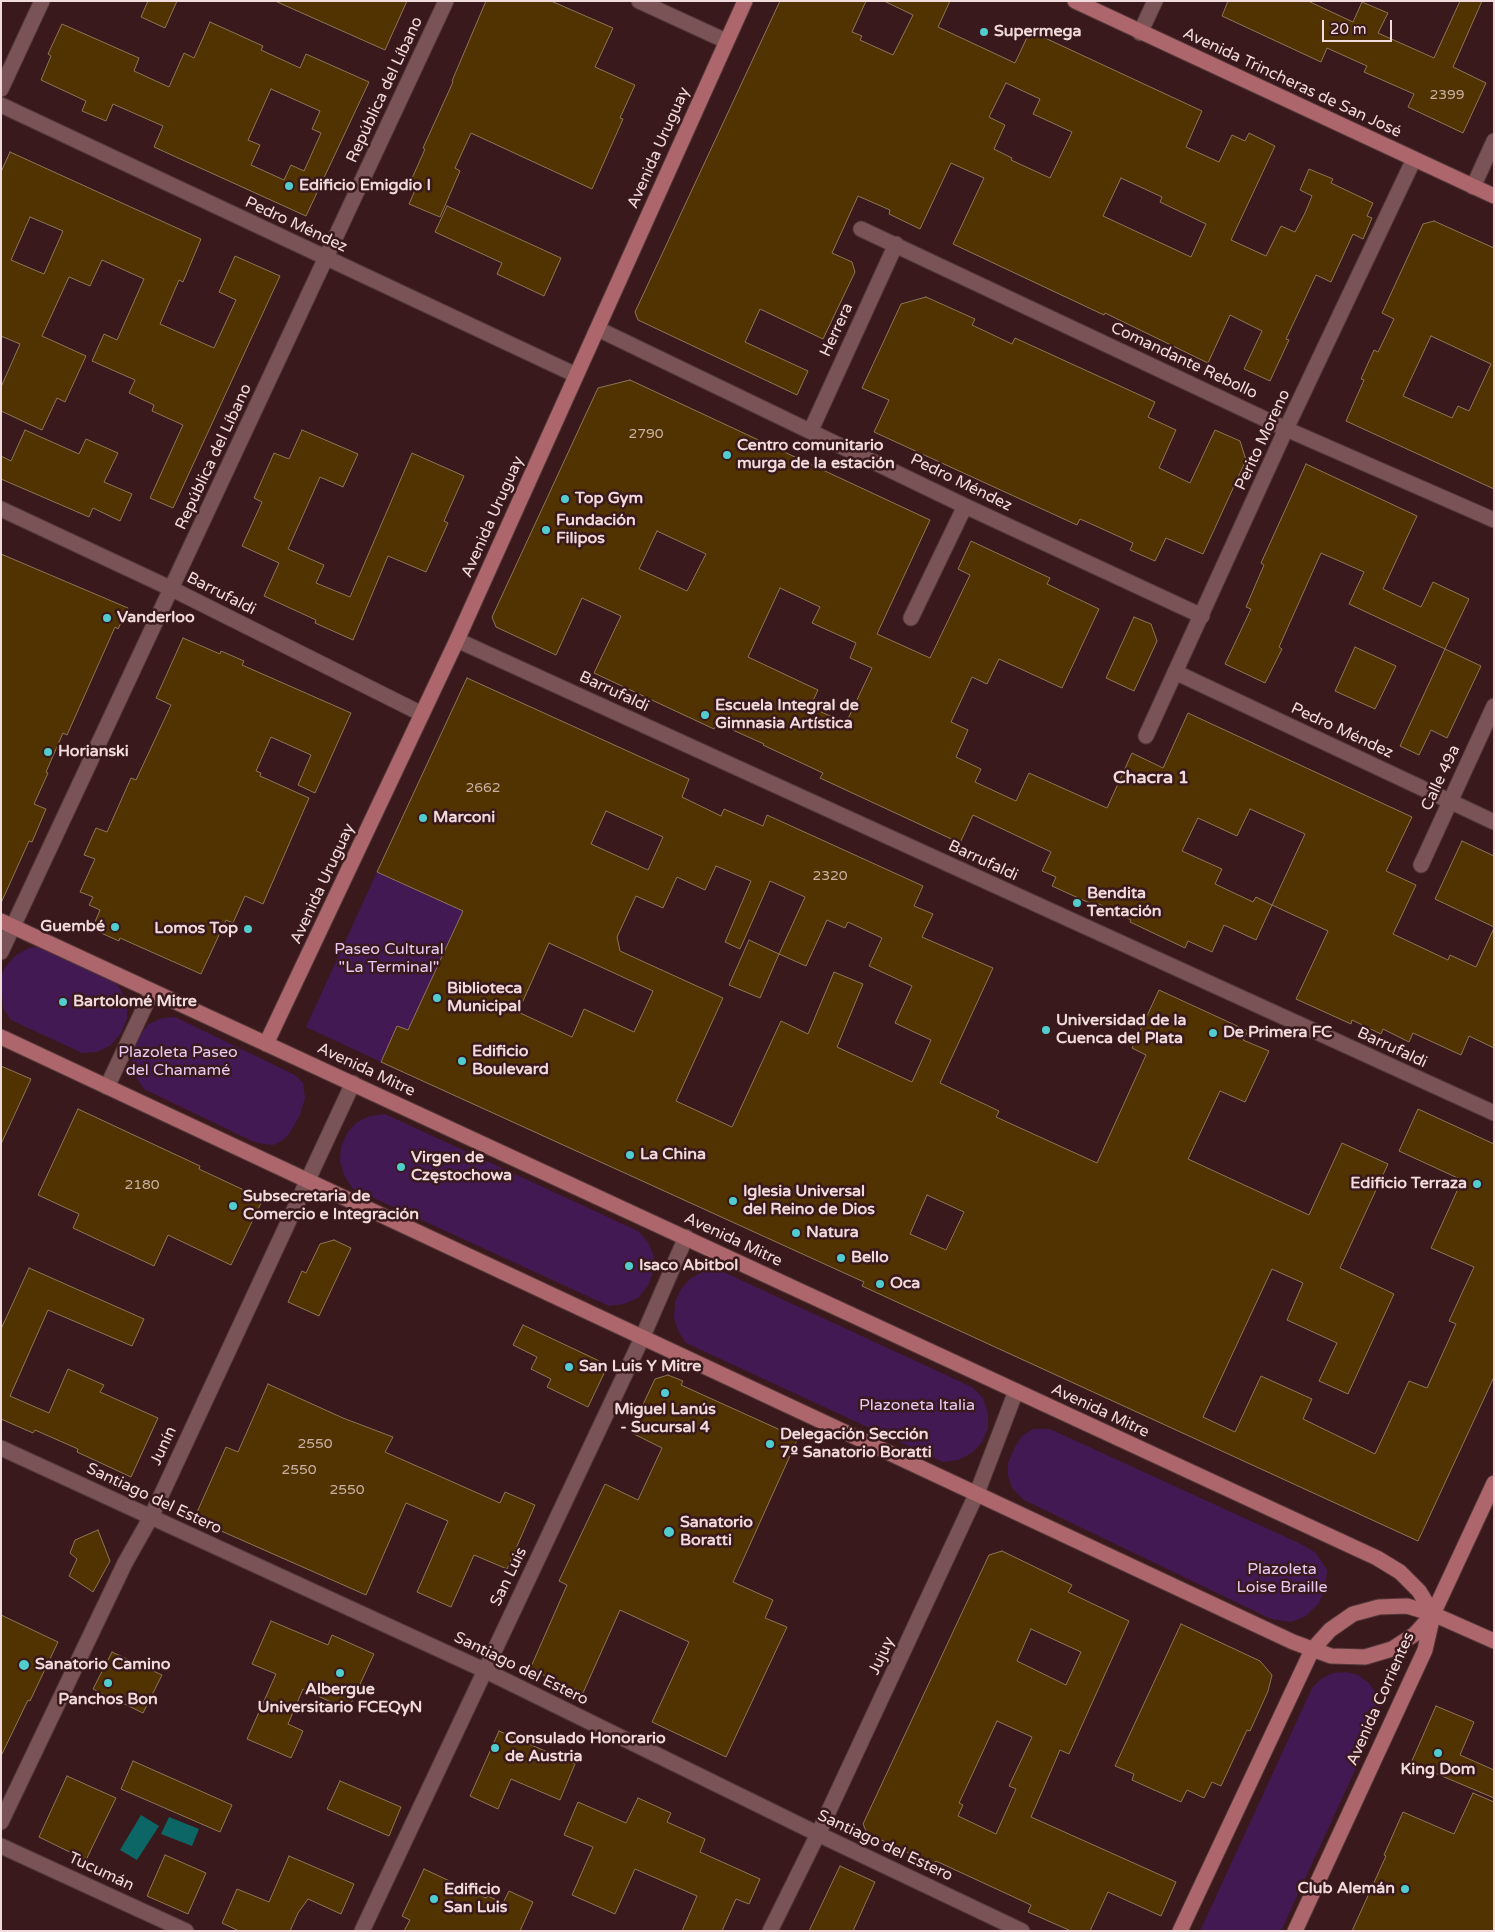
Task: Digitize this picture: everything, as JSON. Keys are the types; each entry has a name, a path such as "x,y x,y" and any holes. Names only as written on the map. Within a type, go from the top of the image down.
{"main road":[{"name":"Avenida Uruguay","path":"266,1044 457,640 745,1"},
{"name":"Avenida Trincheras de San José","path":"1075,1 1140,33 1494,196"},
{"name":"Avenida Mitre","path":"8,924 1377,1558 1400,1572 1419,1591 1434,1614"},
{"path":"1,1037 1312,1650 1331,1656 1365,1657 1392,1649 1415,1634 1434,1614 1494,1483"},
{"name":"Avenida Corrientes","path":"1180,1931 1312,1650 1330,1630 1353,1614 1379,1607 1407,1606 1434,1614 1424,1650 1295,1931"},
{"path":"1434,1614 1494,1641"}],"street":[{"path":"1,89 42,1"},
{"name":"República del Líbano","path":"1,952 8,924 172,589 446,1"},
{"path":"639,1 726,41"},
{"path":"1140,33 1155,1"},
{"name":"Pedro Méndez","path":"1,105 576,375"},
{"path":"1473,186 1494,141"},
{"name":"Perito Moreno","path":"1146,736 1286,429 1414,159"},
{"name":"Comandante Rebollo","path":"861,229 1286,429 1494,520"},
{"name":"Herrera","path":"811,430 896,244"},
{"name":"Pedro Méndez","path":"598,330 811,430 965,506 1202,616"},
{"path":"911,618 965,506"},
{"name":"Barrufaldi","path":"1,509 172,589 422,714"},
{"name":"Barrufaldi","path":"457,640 1494,1114"},
{"name":"Pedro Méndez","path":"1175,672 1494,822"},
{"name":"Calle 49a","path":"1421,865 1494,706"},
{"path":"108,1087 152,991"},
{"name":"Junín","path":"1,1822 125,1563 151,1517 353,1083"},
{"name":"San Luis","path":"362,1931 643,1336 686,1237"},
{"name":"Jujuy","path":"770,1931 818,1834 977,1493 1016,1391"},
{"name":"Santiago del Estero","path":"1,1448 484,1670 818,1834 1022,1931"},
{"name":"Tucumán","path":"1,1846 186,1931"}],"green space":[{"name":"Paseo Cultural \"La Terminal\"","path":"377,872 463,911 408,1030 397,1026 381,1062 306,1027"},
{"name":"Plazoleta Paseo del Chamamé","path":"44,946 111,978 121,990 127,1004 127,1019 121,1033 111,1045 97,1052 82,1053 11,1020 3,1008 1,975 16,955 29,948"},
{"name":"Plazoleta Paseo del Chamamé","path":"175,1017 295,1075 303,1083 305,1098 300,1115 289,1134 282,1141 273,1145 252,1141 144,1089 136,1077 132,1063 133,1048 139,1035 149,1024 162,1018"},
{"path":"385,1114 638,1231 648,1242 654,1257 653,1272 648,1286 638,1298 624,1304 609,1306 352,1188 344,1175 340,1161 341,1147 347,1133 357,1122 370,1116"},
{"name":"Plazoneta Italia","path":"719,1270 972,1387 983,1398 988,1413 988,1428 982,1442 972,1453 958,1460 943,1462 686,1343 678,1331 674,1317 675,1302 681,1289 691,1278 704,1271"},
{"name":"Plazoleta Loise Braille","path":"1033,1429 1050,1429 1301,1544 1316,1553 1327,1570 1325,1589 1319,1603 1306,1616 1291,1622 1271,1619 1024,1500 1012,1488 1008,1476 1008,1463 1022,1436"},
{"path":"1346,1672 1358,1675 1369,1683 1376,1693 1380,1705 1379,1718 1281,1931 1200,1931 1312,1688 1321,1679 1333,1673"}],"water":[{"path":"141,1815 159,1826 137,1860 120,1850"},
{"path":"169,1817 199,1829 192,1846 161,1834"}],"building":[{"path":"148,1 177,1 165,28 141,17"},
{"path":"275,1 407,1 385,50"},
{"path":"486,1 551,1 613,28 595,67 635,85 620,118 623,119 592,189 471,133 455,168 460,171 440,217 409,204 416,188 409,185"},
{"path":"780,1 866,1 852,32 862,36 860,40 893,55 913,15 884,1 950,1 938,27 1015,63 1030,31 1202,111 1186,147 1219,162 1232,135 1245,141 1249,133 1275,146 1231,240 1266,256 1281,226 1295,232 1305,213 1312,196 1300,190 1309,169 1333,179 1331,183 1373,203 1367,216 1372,218 1363,239 1353,234 1331,282 1316,275 1286,339 1289,340 1270,381 1244,369 1262,331 1230,315 1208,363 1105,313 1104,315 953,244 984,178 951,163 920,229 889,214 890,210 858,196 832,253 852,262 855,272 823,339 760,309 745,342 808,371 797,395 638,320 635,312","holes":["1006,83 1040,99 1033,114 1072,132 1050,178 1011,160 1012,158 994,149 1005,125 989,117","1121,178 1162,197 1160,202 1206,224 1191,257 1103,216"]},
{"path":"1228,1 1308,1 1353,22 1362,2 1388,13 1378,33 1434,58 1460,1 1482,1 1453,67 1486,83 1463,133 1408,107 1414,94 1364,72 1367,66 1327,48 1321,62 1222,16"},
{"path":"210,22 263,46 261,50 300,68 306,54 369,82 306,216 154,147 163,126 113,104 106,121 82,111 86,101 41,80 51,56 48,54 62,24 139,58 134,71 169,87 184,53 194,58","holes":["271,89 320,111 312,129 321,133 304,171 291,165 284,180 251,165 260,145 248,140"]},
{"path":"10,152 201,239 183,282 179,280 160,324 214,348 236,300 219,292 235,256 280,276 173,508 150,498 183,425 152,411 154,405 129,393 135,380 92,361 104,334 117,340 144,279 102,260 90,286 69,277 42,336 86,356 65,402 57,398 42,430 1,411 1,387 20,344 1,336 1,172","holes":["30,217 63,231 44,274 11,260"]},
{"path":"447,206 561,258 544,296 497,274 502,263 435,232"},
{"path":"1434,221 1494,248 1494,489 1346,421 1364,380 1361,379 1374,350 1378,352 1394,319 1382,313 1423,224","holes":["1431,336 1491,364 1469,411 1458,406 1452,418 1403,396"]},
{"path":"926,297 975,319 972,325 1012,344 1015,338 1155,402 1148,417 1176,430 1159,468 1190,483 1215,430 1240,441 1246,460 1203,554 1166,538 1155,561 1130,550 1133,543 1080,519 1077,525 874,432 889,400 862,388 901,304"},
{"path":"630,380 930,520 877,634 930,658 970,575 958,569 971,541 1050,578 1047,584 1099,609 1062,688 999,659 987,684 972,677 951,722 968,730 956,757 981,769 975,782 1016,801 1029,773 1107,808 1132,753 1163,768 1188,713 1412,817 1386,871 1416,885 1393,934 1448,960 1450,955 1476,967 1494,928 1494,1048 1469,1036 1461,1055 1413,1033 1409,1042 1383,1029 1381,1034 1352,1020 1351,1024 1296,999 1328,931 1272,905 1256,940 1224,925 1212,952 1188,941 1185,948 1130,922 1131,920 1097,903 1096,906 1052,886 1056,877 1042,871 1051,852 973,815 960,843 820,778 823,773 764,744 717,723 714,729 594,673 621,616 582,598 556,655 496,627 492,617 598,388","holes":["657,531 706,554 687,591 639,569","780,588 820,607 812,623 856,643 850,658 872,668 846,723 810,707 818,690 748,657","1250,809 1305,834 1272,905 1256,897 1253,902 1215,884 1222,869 1182,851 1198,818 1237,836"]},
{"path":"25,430 79,454 86,439 118,453 104,482 132,494 120,521 93,508 89,517 1,479 1,456 11,461"},
{"path":"302,430 358,454 343,487 320,477 288,549 324,565 316,583 350,597 412,453 464,476 444,521 448,523 426,572 388,556 353,640 315,623 316,620 264,596 279,563 242,546 262,502 254,498 274,453 289,459"},
{"path":"1306,464 1417,516 1383,589 1421,607 1433,582 1469,599 1445,649 1349,604 1364,572 1321,553 1279,647 1282,649 1265,683 1225,664 1251,609 1246,607 1264,565 1261,563"},
{"path":"1,554 128,608 118,629 115,627 67,735 63,733 46,772 48,773 34,804 46,809 32,842 29,841 1,903"},
{"path":"1134,617 1151,624 1157,641 1134,691 1106,678"},
{"path":"183,638 220,654 221,651 244,661 242,665 351,713 315,793 298,785 311,755 271,737 256,771 261,773 260,776 309,798 263,904 245,896 233,923 226,920 201,974 120,938 119,941 92,929 100,910 89,905 93,897 80,892 95,859 84,855 96,828 107,832 131,778 136,780 171,705 156,698"},
{"path":"1355,647 1396,666 1375,709 1335,691"},
{"path":"1445,649 1481,666 1447,738 1431,730 1419,755 1400,746"},
{"path":"467,678 689,779 682,797 721,816 724,809 763,826 767,815 923,886 914,906 933,914 922,937 993,968 940,1083 999,1111 996,1117 1097,1163 1146,1055 1132,1048 1159,990 1248,1031 1243,1040 1269,1051 1245,1102 1220,1091 1188,1159 1309,1215 1342,1143 1388,1164 1340,1268 1394,1294 1348,1394 1319,1381 1337,1343 1287,1320 1303,1283 1272,1269 1203,1417 1235,1432 1261,1376 1312,1399 1303,1419 1375,1454 1409,1381 1427,1388 1456,1324 1449,1321 1474,1267 1431,1248 1462,1180 1399,1151 1418,1109 1494,1144 1494,1377 1418,1541 862,1286 864,1282 381,1062 397,1026 408,1030 463,911 377,872","holes":["606,811 663,837 648,870 591,844","716,866 751,881 725,942 740,949 770,881 805,897 779,954 806,966 827,920 845,928 848,922 882,938 869,966 912,986 895,1023 931,1040 912,1082 837,1047 863,984 834,972 808,1034 781,1021 732,1127 676,1101 723,998 620,951 617,937 636,896 663,908 677,877 705,890","549,943 653,991 634,1032 584,1009 572,1037 518,1012","927,1195 964,1212 946,1250 910,1234"]},
{"path":"1462,841 1494,856 1494,927 1435,899"},
{"path":"749,940 779,954 760,998 729,985"},
{"path":"1,1066 31,1079 1,1144"},
{"path":"78,1109 200,1166 199,1169 263,1199 231,1265 168,1235 154,1266 73,1228 79,1214 38,1195"},
{"path":"334,1240 351,1248 319,1316 288,1302 302,1271 306,1273 320,1244"},
{"path":"29,1268 144,1319 132,1346 48,1310 10,1396 49,1413 68,1369 104,1385 100,1392 158,1418 131,1477 77,1452 78,1449 35,1430 33,1433 1,1419 1,1329"},
{"name":"San Luis Y Mitre","path":"523,1325 608,1365 588,1407 547,1387 551,1379 531,1369 537,1357 513,1345"},
{"path":"668,1375 683,1381 681,1385 798,1438 733,1582 773,1600 765,1618 787,1627 726,1757 652,1722 689,1642 620,1610 583,1693 530,1669 567,1585 559,1581 605,1484 638,1500 662,1448 630,1432 655,1379"},
{"path":"268,1384 343,1418 393,1437 385,1452 500,1503 505,1492 535,1505 507,1569 474,1555 451,1607 417,1592 448,1521 406,1503 366,1595 194,1519 226,1447 238,1452"},
{"path":"98,1530 110,1561 93,1592 69,1576 77,1559 70,1553 75,1540"},
{"path":"1002,1551 1072,1585 1068,1592 1129,1621 1069,1754 1060,1750 1031,1817 1176,1882 1161,1916 1108,1892 1090,1931 1071,1931 1028,1912 1031,1905 936,1861 933,1865 867,1833 863,1824 989,1555","holes":["1031,1629 1081,1652 1066,1685 1017,1661","997,1721 1032,1737 1009,1786 1016,1789 996,1834 958,1816 963,1805 959,1803"]},
{"name":"Sanatorio Camino","path":"1,1615 58,1642 1,1756"},
{"path":"271,1621 328,1645 332,1635 374,1654 348,1710 303,1689 288,1724 303,1731 291,1758 247,1739 276,1674 252,1664"},
{"path":"1181,1624 1260,1661 1272,1675 1268,1691 1250,1731 1247,1730 1221,1786 1212,1782 1204,1798 1187,1790 1181,1802 1132,1780 1134,1774 1115,1766"},
{"path":"112,1652 162,1675 143,1713 93,1689"},
{"path":"1436,1706 1474,1722 1460,1755 1494,1770 1494,1798 1411,1763"},
{"path":"499,1731 575,1764 560,1800 511,1779 498,1809 470,1796"},
{"path":"133,1761 232,1805 220,1832 121,1789"},
{"path":"67,1776 116,1798 86,1860 39,1837"},
{"path":"340,1781 401,1807 389,1836 327,1809"},
{"path":"1473,1793 1494,1802 1494,1931 1352,1931 1386,1856 1384,1855 1403,1812 1454,1834"},
{"path":"638,1798 671,1813 667,1822 705,1839 700,1852 760,1879 749,1904 736,1899 722,1931 682,1931 697,1896 635,1869 615,1914 572,1895 593,1847 564,1835 578,1802 626,1823"},
{"path":"165,1855 206,1873 188,1914 147,1896"},
{"path":"289,1856 354,1884 341,1914 308,1899 298,1913 290,1931 239,1931 222,1923 237,1889 269,1902"},
{"path":"840,1866 875,1882 853,1931 809,1931"},
{"name":"Edificio San Luis","path":"424,1869 486,1898 488,1896 503,1903 509,1891 533,1902 520,1931 404,1931 410,1920 402,1916"}],"place":[{"name":"Supermega","path":"984,32"},
{"name":"Edificio Emigdio I","path":"289,186"},
{"name":"Centro comunitario murga de la estación","path":"727,455"},
{"name":"Top Gym","path":"565,499"},
{"name":"Fundación Filipos","path":"546,530"},
{"name":"Vanderloo","path":"107,618"},
{"name":"Escuela Integral de Gimnasia Artística","path":"705,715"},
{"name":"Horianski","path":"48,752"},
{"name":"Marconi","path":"423,818"},
{"name":"Bendita Tentación","path":"1077,903"},
{"name":"Guembé","path":"115,927"},
{"name":"Lomos Top","path":"248,929"},
{"name":"Biblioteca Municipal","path":"437,998"},
{"name":"Bartolomé Mitre","path":"63,1002"},
{"name":"Universidad de la Cuenca del Plata","path":"1046,1030"},
{"name":"De Primera FC","path":"1213,1033"},
{"name":"Edificio Boulevard","path":"462,1061"},
{"name":"La China","path":"630,1155"},
{"name":"Virgen de Częstochowa","path":"401,1167"},
{"name":"Edificio Terraza","path":"1477,1184"},
{"name":"Iglesia Universal del Reino de Dios","path":"733,1201"},
{"name":"Subsecretaria de Comercio e Integración","path":"233,1206"},
{"name":"Natura","path":"796,1233"},
{"name":"Bello","path":"841,1258"},
{"name":"Isaco Abitbol","path":"629,1266"},
{"name":"Oca","path":"880,1284"},
{"name":"San Luis Y Mitre","path":"569,1367"},
{"name":"Miguel Lanús - Sucursal 4","path":"665,1393"},
{"name":"Delegación Sección 7º Sanatorio Boratti","path":"770,1444"},
{"name":"Sanatorio Boratti","path":"669,1532"},
{"name":"Sanatorio Camino","path":"24,1665"},
{"name":"Albergue Universitario FCEQyN","path":"340,1673"},
{"name":"Panchos Bon","path":"108,1683"},
{"name":"Consulado Honorario de Austria","path":"495,1748"},
{"name":"King Dom","path":"1438,1753"},
{"name":"Club Alemán","path":"1405,1889"},
{"name":"Edificio San Luis","path":"434,1899"}],"district":[{"name":"Chacra 1","path":"1151,778"}]}
